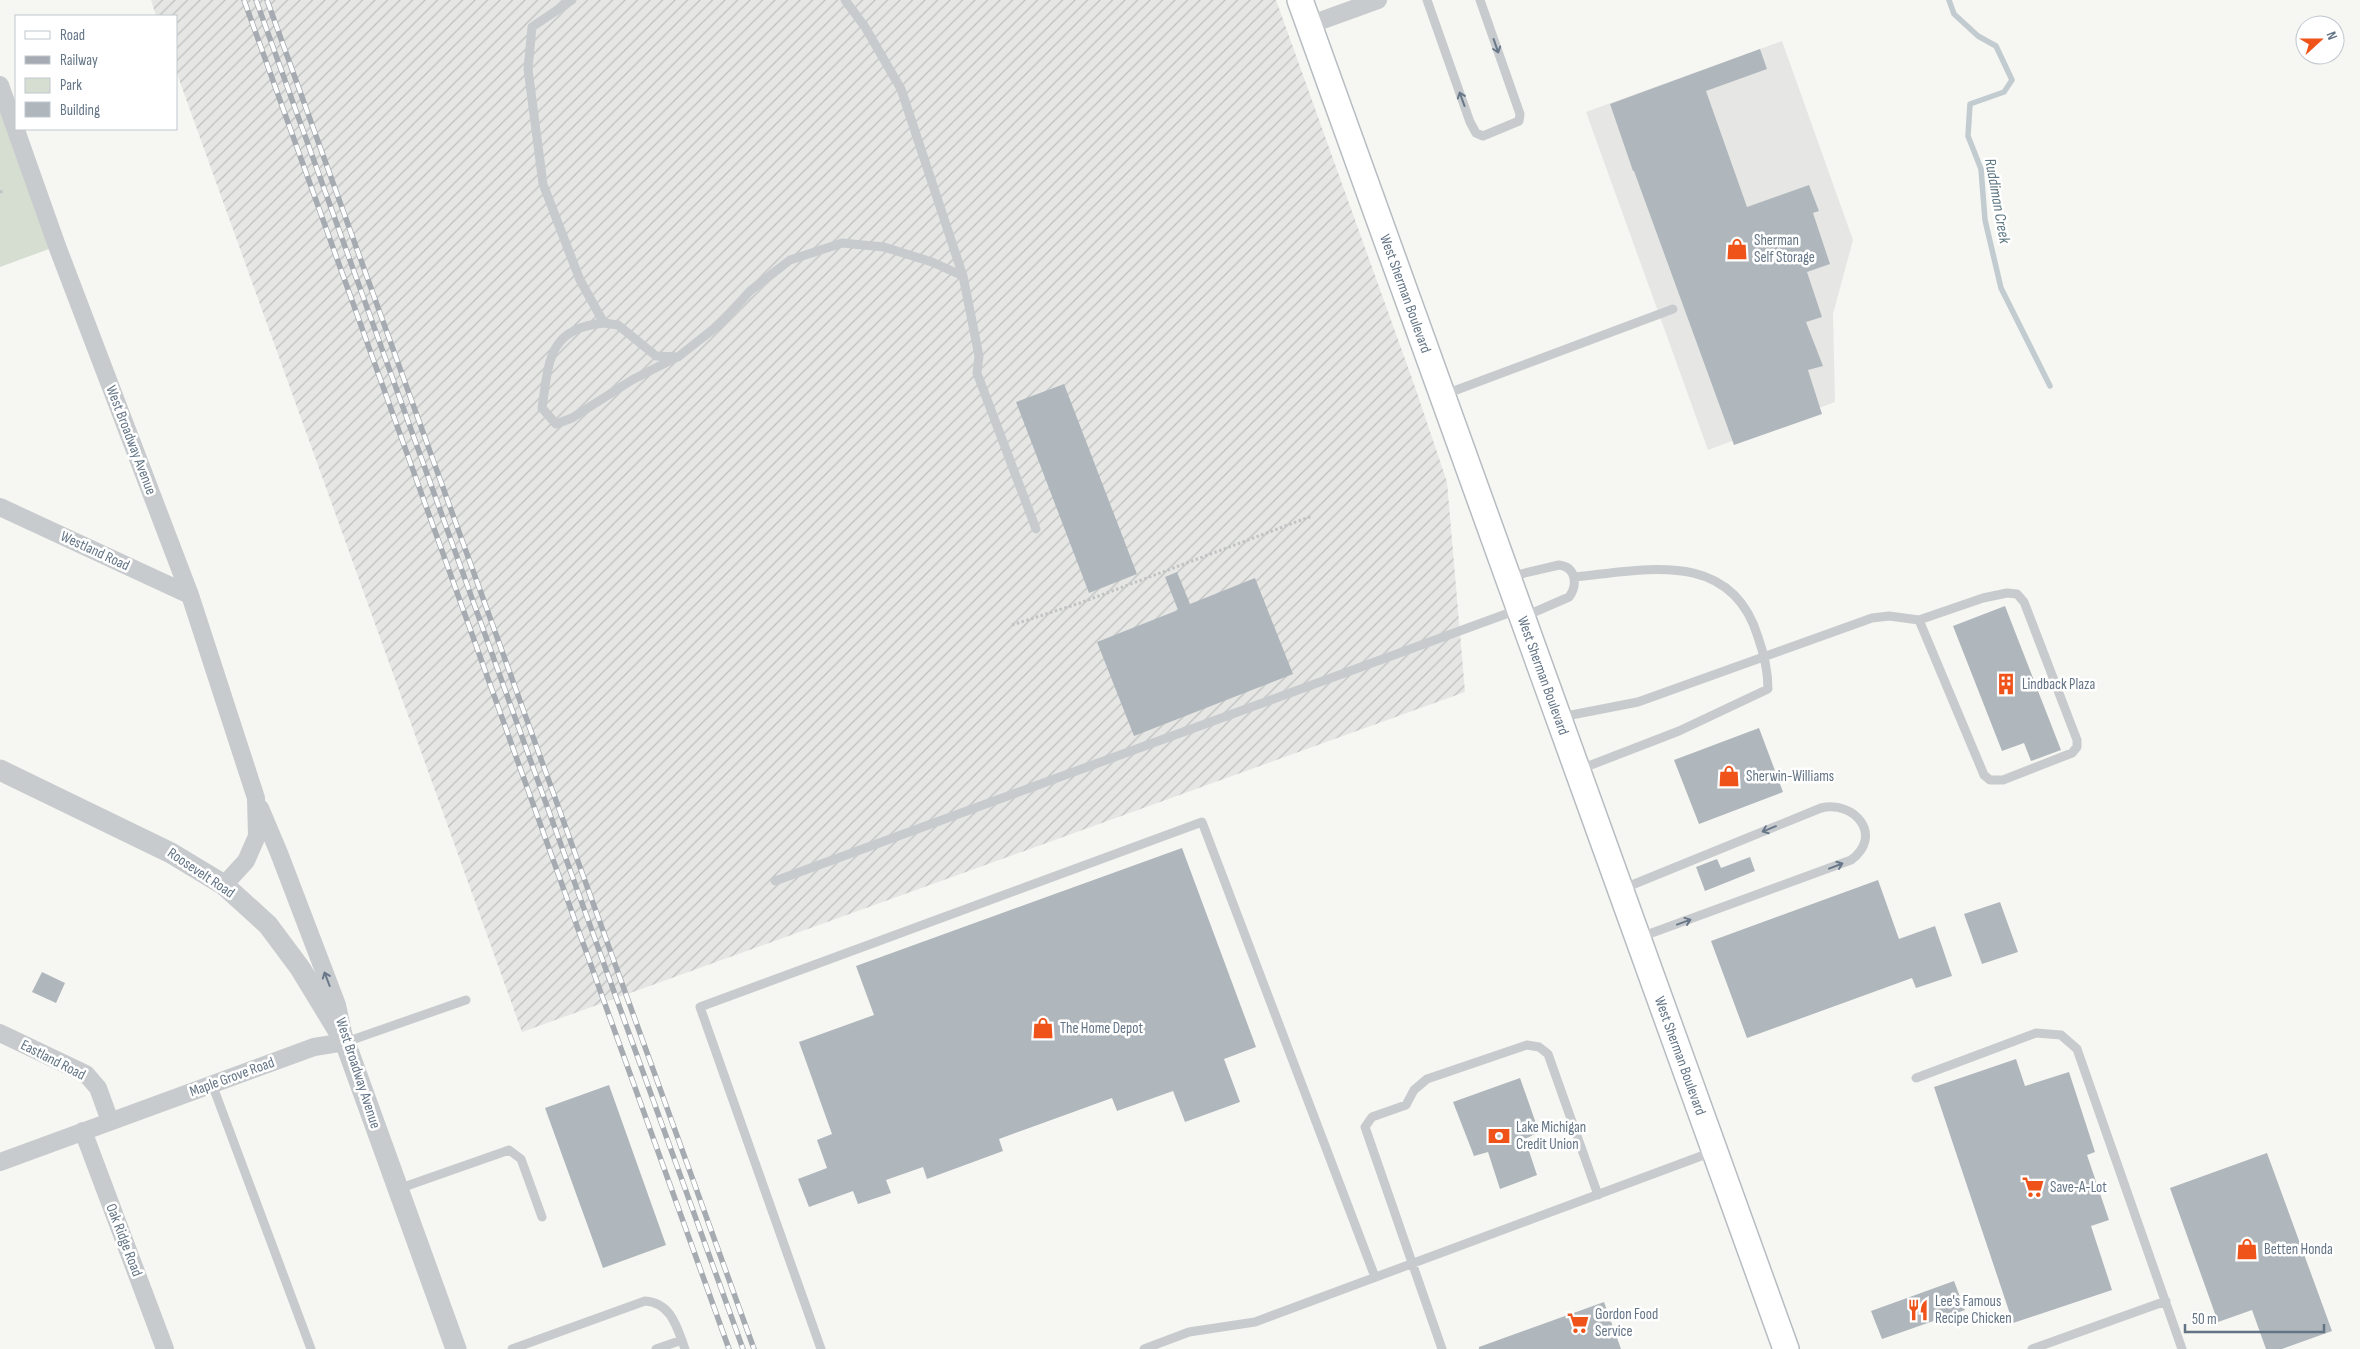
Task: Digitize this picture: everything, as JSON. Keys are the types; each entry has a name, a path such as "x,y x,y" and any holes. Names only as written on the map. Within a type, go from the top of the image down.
{"main road":[{"name":"West Sherman Boulevard","path":"1300,0 1786,1349"}],"street":[{"path":"1309,25 1378,0"},
{"name":"West Broadway Avenue","path":"0,85 15,127"},
{"name":"West Broadway Avenue","path":"16,130 57,246 190,595 256,798 280,853 337,1005 345,1042 456,1349"},
{"name":"Westland Road","path":"0,508 190,595"},
{"name":"Roosevelt Road","path":"0,770 134,834 171,853 224,885 268,925 300,968 345,1042"},
{"name":"West Broadway Avenue","path":"224,885 246,861 258,836 256,798"},
{"name":"Eastland Road","path":"0,1033 86,1074 98,1088 110,1121"},
{"name":"Maple Grove Road","path":"0,1162 314,1047 345,1042"},
{"name":"Oak Ridge Road","path":"83,1131 165,1349"}],"lane":[{"path":"572,0 532,27 528,69 543,184 580,280 604,323"},
{"path":"845,0 865,27 901,89 963,276 979,356 977,373 1036,529"},
{"path":"1427,0 1470,122 1476,133 1484,136 1519,121 1520,114 1480,0"},
{"path":"678,357 656,356 618,325 604,323 585,325 560,338 548,362 542,408 556,424 572,418 632,380 678,357 720,323 750,291 790,260 842,244 884,247 932,262 963,276"},
{"path":"1442,395 1673,309"},
{"path":"774,881 1569,597 1574,591 1574,577 1566,566 1559,565 1508,577"},
{"path":"1574,577 1654,569 1686,570 1708,577 1730,590 1744,603 1753,620 1768,675 1768,689 1679,731 1578,771"},
{"path":"1558,717 1638,702 1872,618 1889,616 1919,620 1983,598 2006,593 2017,594 2024,602 2077,740 2077,747 2072,753 2003,780 1990,780 1984,775 1919,620"},
{"path":"1621,889 1821,808 1831,806 1842,807 1854,813 1862,822 1865,831 1865,843 1861,853 1851,860 1638,938"},
{"path":"821,1349 700,1006 1202,822 1375,1277"},
{"name":"Maple Grove Road","path":"345,1042 466,1000"},
{"path":"1916,1078 2036,1034 2062,1035 2077,1049 2182,1349"},
{"path":"1442,1349 1365,1127 1372,1117 1406,1105 1414,1090 1427,1079 1527,1045 1540,1047 1548,1054 1598,1195"},
{"path":"212,1084 311,1349"},
{"path":"397,1189 504,1150 510,1150 521,1159 542,1218"},
{"path":"1144,1349 1189,1332 1256,1322 1715,1151"},
{"path":"512,1349 645,1301 653,1302 667,1310 676,1324 685,1349"},
{"path":"2032,1349 2166,1301"},
{"path":"656,1349 682,1340"}],"path":[{"path":"0,192 5,192"},
{"path":"1012,625 1080,603 1312,516"}],"shaded area":[{"path":"151,0 1276,0 1415,387 1447,482 1465,692 522,1032 178,77 178,15 156,15"},
{"path":"1782,41 1853,240 1833,314 1835,402 1708,450 1586,112"}],"green space":[{"path":"0,108 57,246 0,267"}],"building":[{"path":"1760,49 1767,69 1706,91 1747,207 1809,185 1819,211 1813,213 1830,264 1807,272 1822,317 1806,322 1823,366 1808,370 1822,414 1734,445 1610,104"},
{"path":"1064,384 1137,574 1089,593 1016,402"},
{"path":"1177,572 1190,604 1255,578 1293,674 1134,736 1097,642 1178,610 1165,577"},
{"name":"Lindback Plaza","path":"2005,606 2061,750 2031,761 2024,743 2002,751 1953,626"},
{"name":"Sherwin-Williams","path":"1759,728 1783,792 1699,824 1674,760"},
{"name":"The Home Depot","path":"1182,848 1256,1047 1224,1059 1240,1102 1185,1122 1173,1091 1117,1111 1112,1098 999,1139 1003,1151 927,1179 923,1167 886,1180 891,1193 858,1204 853,1191 809,1207 798,1179 827,1168 817,1140 832,1134 799,1042 874,1015 856,966"},
{"path":"1750,857 1755,871 1705,891 1696,867 1717,859 1721,868"},
{"path":"1878,880 1899,939 1935,926 1952,976 1916,988 1912,978 1747,1038 1711,941"},
{"path":"2000,902 2018,952 1982,964 1964,914"},
{"path":"42,972 65,983 56,1003 32,992"},
{"name":"Save-A-Lot","path":"2016,1059 2025,1086 2069,1072 2095,1152 2087,1155 2109,1220 2091,1226 2112,1290 2013,1323 1934,1087"},
{"name":"Lake Michigan Credit Union","path":"1520,1078 1539,1132 1525,1139 1537,1175 1500,1189 1488,1152 1474,1156 1453,1102"},
{"path":"609,1085 666,1245 603,1268 545,1108"},
{"name":"Betten Honda","path":"2267,1153 2332,1331 2282,1349 2266,1349 2252,1310 2218,1322 2170,1188"},
{"name":"Lee's Famous Recipe Chicken","path":"1954,1281 1965,1310 1882,1339 1871,1311"},
{"name":"Gordon Food Service","path":"1604,1302 1621,1349 1479,1349 1479,1347"}],"waterway":[{"name":"Ruddiman Creek","path":"1949,0 1954,14 1978,36 1996,46 2012,80 2004,92 1970,104 1968,136 1981,169 1985,220 2001,288 2050,386"}],"railway":[{"path":"244,0 729,1349"},
{"path":"256,0 743,1349"},
{"path":"267,0 754,1349"}],"place":[{"name":"Sherman Self Storage","path":"1737,249"},
{"name":"Lindback Plaza","path":"2006,684"},
{"name":"Sherwin-Williams","path":"1729,776"},
{"name":"The Home Depot","path":"1043,1028"},
{"name":"Lake Michigan Credit Union","path":"1499,1136"},
{"name":"Save-A-Lot","path":"2033,1187"},
{"name":"Betten Honda","path":"2247,1249"},
{"name":"Lee's Famous Recipe Chicken","path":"1918,1310"},
{"name":"Gordon Food Service","path":"1578,1323"}]}
